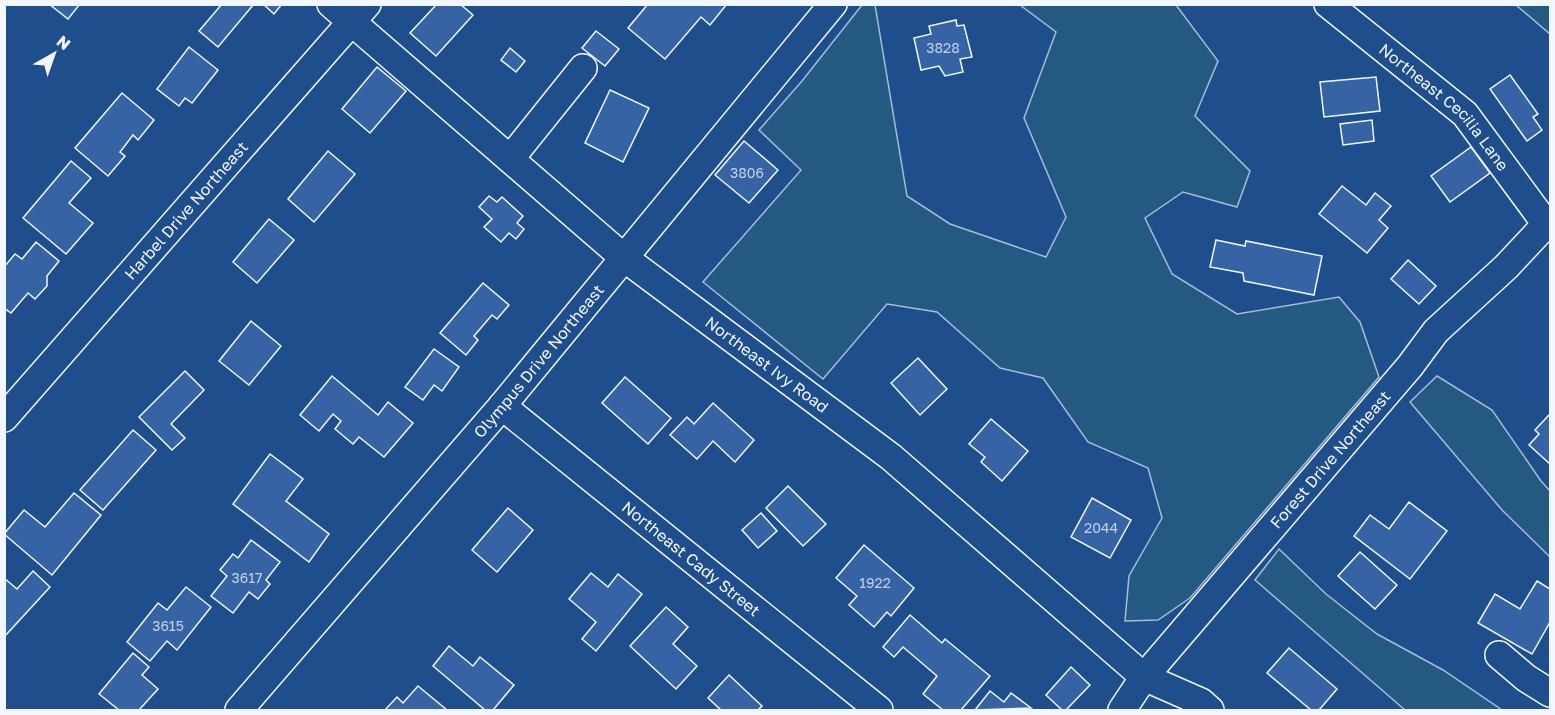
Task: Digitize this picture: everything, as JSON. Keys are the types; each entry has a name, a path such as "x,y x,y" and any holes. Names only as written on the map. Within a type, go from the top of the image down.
{"street":[{"name":"Northeast Ivy Road","path":"331,4 359,14 510,159 623,257 891,457 1144,677 1201,702 1210,711"},
{"name":"Olympus Drive Northeast","path":"238,711 502,406 833,4"},
{"name":"Northeast Cecilia Lane","path":"1328,4 1465,114 1548,222"},
{"name":"Harbel Drive Northeast","path":"4,418 359,14"},
{"path":"510,159 583,68"},
{"name":"Forest Drive Northeast","path":"1122,711 1144,677 1410,366 1436,331 1506,267 1548,222"},
{"name":"Northeast Cady Street","path":"502,406 879,711"},
{"path":"1499,655 1526,678 1551,693"}],"shaded area":[{"path":"862,5 875,5 907,196 950,224 1046,257 1066,217 1024,118 1056,32 1020,5 1176,5 1218,61 1195,116 1250,171 1237,207 1183,192 1145,218 1172,274 1237,314 1339,297 1360,322 1379,377 1190,598 1158,620 1125,621 1129,576 1162,518 1148,468 1088,442 1043,378 1000,368 937,312 887,304 823,379 703,282 801,170 759,130 802,81"},
{"path":"1516,5 1550,5 1550,34"},
{"path":"1437,376 1492,410 1550,491 1550,557 1502,510 1410,402"},
{"path":"1279,549 1326,594 1377,634 1443,670 1502,710 1405,710 1255,580"}],"building":[{"path":"49,4 80,4 68,19"},
{"path":"222,4 254,4 218,47 199,31"},
{"path":"263,4 282,4 274,14"},
{"path":"437,4 460,4 473,15 436,56 410,33"},
{"path":"648,4 727,4 710,25 701,17 665,59 628,28"},
{"path":"956,20 957,26 964,25 972,57 960,59 963,72 945,76 939,66 921,70 914,38 931,34 929,26"},
{"path":"596,31 619,49 605,66 582,48"},
{"path":"189,47 218,70 192,103 185,98 179,106 157,89"},
{"path":"510,48 525,61 516,72 501,60"},
{"path":"377,67 406,91 370,133 342,109"},
{"path":"1510,75 1538,114 1533,117 1542,130 1527,141 1490,89"},
{"path":"1376,77 1380,111 1324,117 1320,82"},
{"path":"610,90 649,108 623,162 585,143"},
{"path":"122,93 154,120 138,140 133,135 120,152 125,156 108,176 75,148"},
{"path":"1372,120 1374,141 1343,145 1340,124"},
{"path":"744,141 778,170 749,203 715,175"},
{"path":"1471,147 1490,173 1450,202 1431,176"},
{"path":"328,151 355,174 314,222 288,199"},
{"path":"71,161 91,178 69,203 93,223 66,254 23,218"},
{"path":"1342,186 1366,205 1375,193 1391,206 1379,220 1388,228 1367,253 1319,214"},
{"path":"489,196 497,202 502,197 523,216 517,223 524,229 516,239 509,233 501,242 484,227 492,219 479,207"},
{"path":"269,219 294,240 257,283 233,262"},
{"path":"1216,240 1245,246 1246,241 1322,256 1314,295 1244,281 1243,273 1210,267"},
{"path":"36,242 59,261 47,276 47,286 35,299 28,293 11,313 4,308 4,267 15,254 22,259"},
{"path":"1408,260 1436,286 1419,304 1391,279"},
{"path":"483,283 509,305 497,319 492,315 474,336 478,340 466,355 440,333"},
{"path":"251,321 281,346 249,385 219,361"},
{"path":"434,349 459,367 442,391 434,385 423,400 405,387"},
{"path":"918,358 947,389 920,415 891,383"},
{"path":"185,371 204,390 171,424 185,438 172,450 139,417"},
{"path":"332,376 378,415 388,402 413,423 384,457 359,437 353,444 335,429 341,421 333,414 319,431 300,415"},
{"path":"625,377 671,418 648,444 602,403"},
{"path":"713,403 754,440 735,462 713,441 697,459 670,435 687,417 694,424"},
{"path":"1550,414 1550,464 1529,445 1539,434 1535,430"},
{"path":"991,419 1028,451 1002,481 981,462 985,457 969,444"},
{"path":"133,430 156,450 103,510 80,490"},
{"path":"270,454 303,479 286,501 329,534 309,562 233,504"},
{"path":"788,486 826,524 803,546 766,508"},
{"path":"74,493 101,515 52,575 4,534 24,510 45,527"},
{"path":"1092,498 1131,520 1110,558 1071,537"},
{"path":"1409,502 1447,531 1410,579 1354,536 1370,515 1389,529"},
{"path":"508,508 533,530 497,572 472,550"},
{"path":"761,513 777,531 758,548 742,530"},
{"path":"251,540 280,562 266,580 270,584 258,599 249,592 233,613 211,596 227,576 220,570 233,554 238,558"},
{"path":"864,545 914,588 891,616 887,612 874,627 849,605 857,596 836,578"},
{"path":"1360,552 1397,585 1375,609 1338,576"},
{"path":"33,571 50,587 4,637 4,578 17,589"},
{"path":"591,573 608,587 618,574 642,594 596,651 582,639 596,622 569,599"},
{"path":"1537,581 1550,589 1550,622 1532,654 1478,623 1495,594 1520,609"},
{"path":"186,587 211,607 177,650 167,641 150,661 127,642 158,603 167,610"},
{"path":"666,607 688,627 673,644 697,666 676,689 630,646"},
{"path":"910,615 942,643 945,639 990,676 961,710 943,710 923,694 937,676 903,647 894,657 883,647"},
{"path":"449,646 473,666 480,657 514,685 493,710 485,710 433,666"},
{"path":"1289,648 1337,689 1319,710 1311,710 1267,673"},
{"path":"133,653 149,667 142,675 158,689 139,710 119,710 99,694"},
{"path":"1071,667 1090,685 1066,710 1062,710 1046,695"},
{"path":"729,675 762,706 758,710 721,710 708,698"},
{"path":"418,686 447,710 385,710 397,697 403,703"},
{"path":"990,691 1004,702 1011,693 1031,708 975,710"}]}
